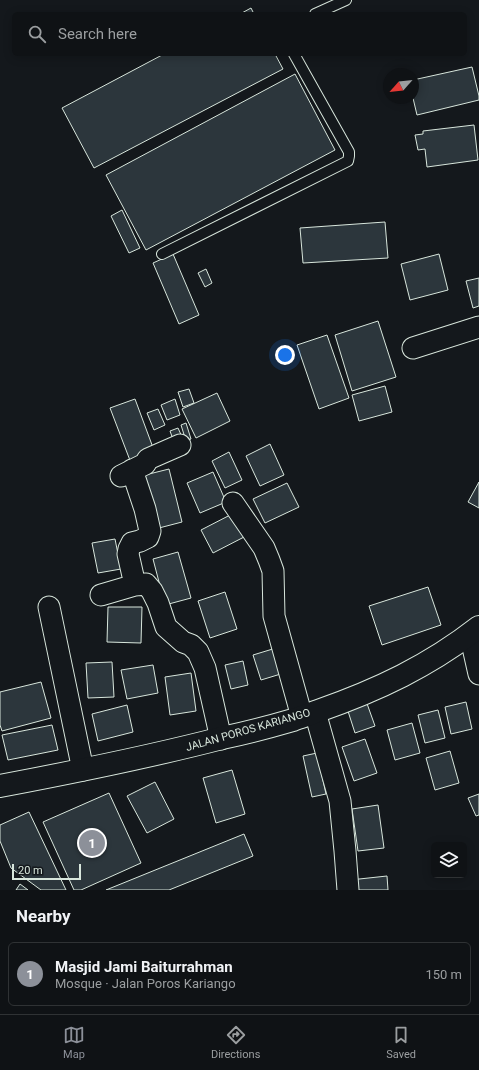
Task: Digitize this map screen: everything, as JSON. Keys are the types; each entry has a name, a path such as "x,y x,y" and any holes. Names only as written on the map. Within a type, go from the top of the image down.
{"main road":[{"name":"JALAN POROS KARIANGO","path":"0,786 153,755 293,720 380,687 402,677 474,631"}],"street":[{"path":"413,348 479,327"},
{"path":"135,585 128,554 129,549 132,543 148,537 150,531 145,509 127,473 145,464 148,459 180,445"},
{"path":"233,503 264,548 269,560 272,571 274,616 340,801 348,890"},
{"path":"101,595 135,585 146,584 152,590 166,627 183,642 191,645 198,652 205,668 221,739"},
{"path":"49,607 83,770"},
{"path":"474,631 479,674"}],"lane":[{"path":"319,12 346,0"},
{"path":"162,254 348,161 349,152 295,56"}],"building":[{"path":"251,8 253,12 244,12"},
{"path":"160,56 276,56 283,69 94,168 62,108"},
{"path":"472,67 479,100 417,115 414,104 419,104 419,79"},
{"path":"295,74 335,150 146,250 106,175"},
{"path":"474,125 478,160 427,167 425,149 418,150 415,135 423,134 423,131"},
{"path":"122,210 140,248 129,253 111,216"},
{"path":"385,222 388,258 303,263 300,228"},
{"path":"173,254 199,315 179,324 153,263"},
{"path":"439,254 448,290 410,300 401,264"},
{"path":"206,269 212,283 205,287 198,273"},
{"path":"479,278 479,306 473,308 466,281"},
{"path":"378,321 396,377 352,391 335,335"},
{"path":"327,335 349,398 319,409 297,345"},
{"path":"385,386 392,412 359,421 352,395"},
{"path":"189,389 194,403 183,407 178,392"},
{"path":"217,393 230,421 196,438 182,409"},
{"path":"135,399 155,453 131,463 110,408"},
{"path":"175,399 180,415 167,420 161,405"},
{"path":"158,409 165,425 154,430 147,413"},
{"path":"186,423 191,439 186,441 181,425"},
{"path":"178,428 183,439 174,442 170,431"},
{"path":"270,444 284,475 260,486 246,456"},
{"path":"229,452 242,480 225,488 212,461"},
{"path":"169,469 182,522 159,528 145,475"},
{"path":"213,472 226,502 200,513 187,483"},
{"path":"479,482 479,508 468,502"},
{"path":"287,483 299,507 265,523 253,499"},
{"path":"234,513 246,536 213,553 201,530"},
{"path":"115,539 121,569 98,573 92,543"},
{"path":"178,552 191,598 165,605 153,559"},
{"path":"428,587 441,625 382,645 369,606"},
{"path":"225,592 237,629 210,638 198,601"},
{"path":"108,607 142,607 141,643 107,642"},
{"path":"276,648 284,673 261,680 253,655"},
{"path":"243,661 248,685 231,689 225,665"},
{"path":"112,662 114,697 88,698 86,663"},
{"path":"153,665 158,693 127,699 121,670"},
{"path":"191,673 196,711 170,715 165,677"},
{"path":"41,682 51,718 2,731 0,725 0,692"},
{"path":"365,698 375,726 355,733 346,705"},
{"path":"466,702 472,729 451,734 445,707"},
{"path":"127,705 133,732 98,741 92,714"},
{"path":"438,710 445,738 425,743 418,715"},
{"path":"412,723 420,753 395,760 387,730"},
{"path":"52,725 58,750 8,760 2,735"},
{"path":"365,739 377,773 354,781 342,747"},
{"path":"450,751 459,783 435,790 426,758"},
{"path":"317,753 326,794 312,797 303,756"},
{"path":"232,770 245,814 216,823 203,778"},
{"path":"155,782 174,819 147,833 127,796"},
{"path":"109,793 141,863 81,890 74,890 43,822"},
{"path":"479,794 479,815 476,816 468,798"},
{"path":"378,805 384,848 358,851 352,809"},
{"path":"29,812 66,890 41,890 11,868 0,841 0,825"},
{"path":"244,834 253,856 169,890 106,890"},
{"path":"387,876 388,890 351,890 350,880"},
{"path":"20,884 28,890 16,890"}],"place":[{"name":"Masjid Jami Baiturrahman","path":"92,843"}]}
